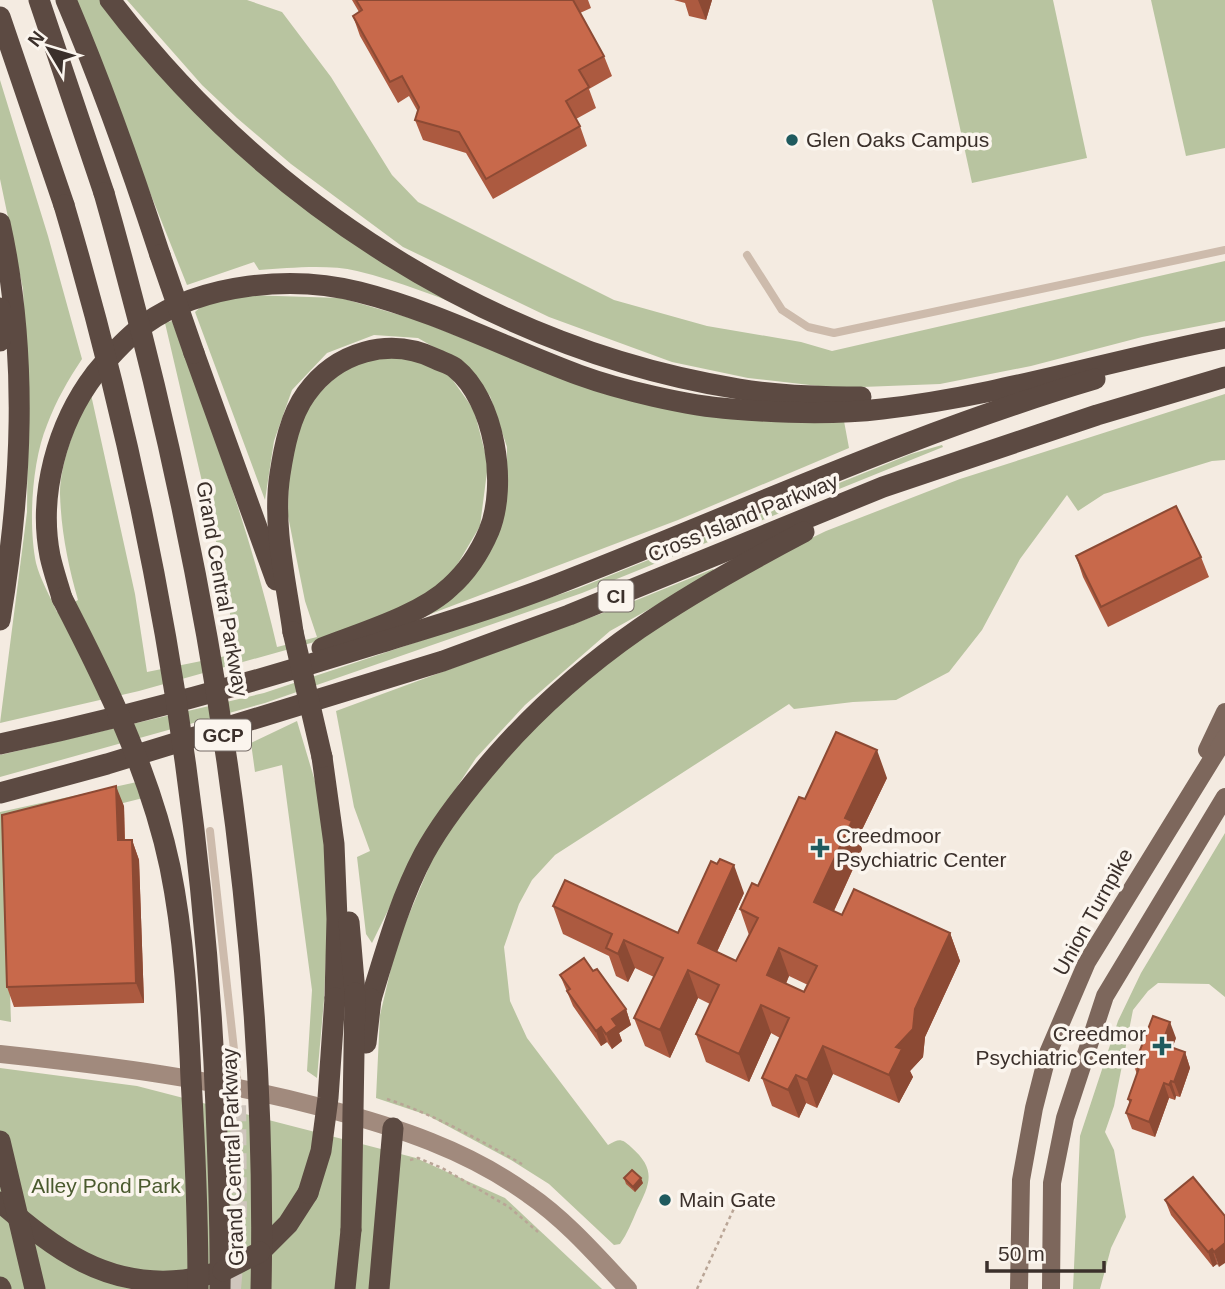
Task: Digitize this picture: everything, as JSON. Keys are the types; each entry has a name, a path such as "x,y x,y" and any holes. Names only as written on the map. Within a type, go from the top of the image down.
{"highway":[{"name":"Grand Central Parkway","path":"39,0 104,193 153,375 180,489 230,781 248,943 260,1144 261,1289"},
{"path":"66,0 128,157 194,353 270,528 323,757 338,833 348,908 354,997 351,1230 345,1289"},
{"path":"110,0 185,87 299,194 364,240 437,284 515,321 590,352 670,376 740,390 810,397 950,394 1054,376"},
{"name":"Grand Central Parkway","path":"0,17 64,205 93,303 139,496 177,696 208,961 221,1280"},
{"path":"0,223 17,337 20,415 18,486 0,620"},
{"path":"198,1289 195,1143 184,964 170,867 150,796 122,722 62,598 50,556 47,516 50,476 62,434 83,390 112,353 146,323 186,302 236,288 293,283 356,291 416,310 583,377 662,397 729,409 808,413 879,410 949,400 1225,340"},
{"path":"0,308 0,341"},
{"name":"Cross Island Parkway","path":"0,744 215,693 445,623 550,587 871,456 1089,381 1225,340"},
{"path":"215,693 425,606 450,588 465,571 490,529 496,493 495,456 490,424 475,390 454,368 425,353 395,347 360,352 330,368 304,395 288,433 270,528"},
{"name":"Cross Island Parkway","path":"2,793 217,731 443,660 569,615 883,487 1097,415 1225,377"},
{"path":"0,1202 47,1243 82,1264 117,1275 151,1281 221,1280 260,1252 288,1224 308,1192 321,1151 328,1098 354,997 424,855 452,810 522,726 565,685 618,642 729,571 878,498 987,452"},
{"path":"379,1289 393,1128"},
{"path":"0,1141 35,1289"}],"main road":[{"path":"1175,816 1225,712"},
{"name":"Union Turnpike","path":"1019,1289 1021,1180 1034,1108 1048,1053 1087,962 1225,738"},
{"path":"1051,1289 1052,1183 1065,1118 1105,996 1225,797"},
{"path":"1205,829 1225,808"},
{"path":"0,1055 129,1068 238,1086 438,1143 486,1167 529,1194 566,1225 628,1289"}],"lane":[{"path":"747,255 782,310 808,327 834,333 1225,250"},
{"path":"210,831 238,1086"}],"path":[{"path":"387,1099 455,1127 522,1164"},
{"path":"406,1163 418,1158 435,1164 509,1207 538,1232"},
{"path":"697,1289 736,1204"}],"green space":[{"path":"73,0 104,0 231,140 481,313 388,280 334,268 259,270 254,262 187,285"},
{"path":"127,0 247,0 282,12 331,77 392,175 418,202 614,300 707,326 801,342 832,351 1225,261 1225,321 1142,337 1031,366 940,384 836,388 748,378 672,362 549,317 403,247 291,164 237,118 202,85"},
{"path":"932,0 1053,0 1087,158 972,183"},
{"path":"1151,0 1225,0 1225,148 1186,156"},
{"path":"0,80 82,359 47,425 38,456 33,493 32,530 36,563 57,612 78,600 66,547 60,494 66,455 90,390 135,594 147,672 236,654 225,580 165,323 172,321 243,523 277,647 317,637 305,601 288,516 289,454 306,406 347,366 397,353 447,372 474,410 488,464 480,526 450,577 407,606 318,641 139,691 0,723 27,512 28,403 23,289 0,179"},
{"path":"250,295 341,298 417,320 545,371 844,421 849,448 678,520 428,615 507,492 507,447 490,396 458,361 418,338 374,335 327,353 292,390 274,441 265,500 195,312 204,304"},
{"path":"1225,394 1225,460 1212,461 1104,494 1078,511 1067,495 1020,559 982,630 949,672 896,700 794,709 789,704 555,855 532,880 519,904 504,947 510,1001 527,1038 608,1145 622,1141 645,1163 648,1184 620,1244 614,1245 549,1184 511,1160 427,1115 376,1098 380,1015 397,943 440,841 503,756 608,655 718,583 826,531 960,479"},
{"path":"942,445 943,447 582,593 265,703 0,777 0,755 264,693 579,588 911,454"},
{"path":"713,569 716,572 610,631 525,705 476,758 424,837 372,943 366,934 357,857 370,851 354,807 336,711 622,606"},
{"path":"297,721 323,808 329,888 317,1078 307,1071 312,990 282,765 255,772 251,743"},
{"path":"137,782 143,798 5,833 11,1022 0,1020 0,812"},
{"path":"1225,833 1225,997 1209,984 1158,983 1133,1010 1114,1106 1105,1132 1114,1150 1126,1217 1111,1248 1100,1289 1073,1289 1080,1136 1118,1021 1141,973"},
{"name":"Alley Pond Park","path":"0,1068 137,1086 416,1158 505,1198 602,1289 0,1289"}],"building":[{"path":"356,0 573,0 604,56 579,70 589,87 566,101 580,126 486,179 459,132 415,120 419,107 402,76 390,82 353,16 362,10"},
{"path":"1176,506 1201,557 1101,607 1076,556"},
{"path":"836,732 877,750 845,818 852,821 814,902 842,915 854,889 950,933 915,1009 913,1029 896,1047 902,1049 889,1075 823,1046 807,1080 796,1075 788,1090 762,1078 789,1018 761,1005 739,1054 696,1034 719,985 688,970 660,1030 634,1018 663,958 624,940 618,954 606,948 612,934 553,906 565,880 678,933 711,861 717,864 720,859 734,865 698,943 736,961 758,918 740,909 752,883 758,886 799,797 805,799","holes":["779,948 817,966 804,992 767,975"]},
{"path":"116,786 118,840 132,840 136,983 7,987 2,815"},
{"path":"584,958 593,971 597,969 626,1009 612,1019 617,1026 606,1034 601,1027 596,1031 567,991 570,989 560,975"},
{"path":"1153,1016 1170,1022 1162,1044 1185,1052 1174,1082 1171,1081 1169,1085 1164,1083 1149,1122 1126,1113 1139,1068 1134,1066"},
{"path":"632,1170 641,1178 633,1187 624,1178"},
{"path":"1193,1177 1225,1216 1225,1243 1214,1252 1212,1249 1208,1252 1165,1200"}],"tunnel":[{"path":"233,1289 239,1221 238,1086"}],"place":[{"name":"Glen Oaks Campus","path":"792,140"},
{"name":"Creedmoor Psychiatric Center","path":"820,848"},
{"name":"Creedmor Psychiatric Center","path":"1162,1046"},
{"name":"Main Gate","path":"665,1200"}]}
